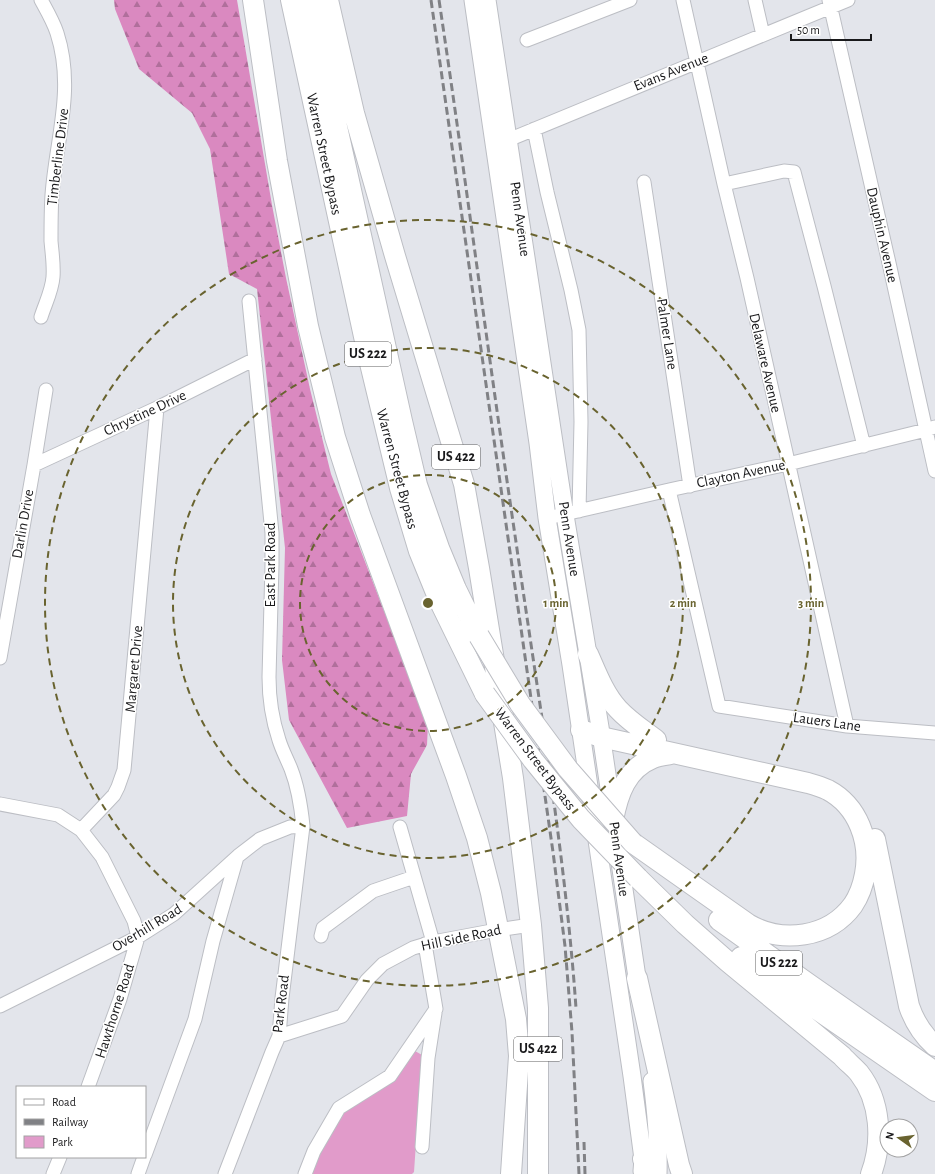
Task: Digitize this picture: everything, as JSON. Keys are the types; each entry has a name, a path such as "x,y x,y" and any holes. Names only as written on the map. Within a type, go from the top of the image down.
{"highway":[{"name":"US 422","path":"253,0 277,161 308,326 335,436 360,515 456,776 477,838 491,893 516,1019 519,1056 511,1174"},
{"name":"Warren Street Bypass","path":"291,0 368,355 400,488 419,551 439,600 485,694 533,760 581,819 638,878"},
{"name":"Warren Street Bypass","path":"309,0 393,383 417,485 439,548 456,589 480,636 520,704 568,769 633,843"},
{"name":"US 422","path":"328,0 354,113 395,256 464,484 513,778 531,925 538,1008 538,1174"},
{"path":"588,654 612,702 627,717 656,740"},
{"path":"594,731 656,740 822,777 842,788 856,801 865,814 874,836 909,1006 924,1034 935,1046"},
{"path":"594,731 673,753 808,783 828,790 837,796 853,813 860,826 867,850 864,881 848,911 827,927 804,935 786,936 758,930 748,924 633,843"},
{"path":"613,820 620,791 633,771 643,763 654,758 673,753"},
{"name":"US 222","path":"633,843 682,891 732,930 935,1072"},
{"path":"638,878 685,924 727,961 842,1056 858,1072 872,1097 878,1118 877,1151 875,1164 871,1174"},
{"name":"US 222","path":"638,878 696,924 758,970 935,1091"},
{"path":"637,978 682,1174"}],"main road":[{"name":"Penn Avenue","path":"473,0 572,513 588,654 594,731 632,1076 646,1169"},
{"name":"Penn Avenue","path":"487,0 501,141 547,518 570,656 594,731 613,820 658,1126 658,1174"}],"street":[{"name":"Timberline Drive","path":"41,0 53,23 62,53 65,74 65,98 52,194 51,240 53,277 52,285 41,318"},
{"path":"527,40 610,4 630,0"},
{"name":"Delaware Avenue","path":"683,0 847,726"},
{"path":"755,0 763,35"},
{"name":"Evans Avenue","path":"501,141 534,129 763,35 829,4 848,0"},
{"name":"Dauphin Avenue","path":"829,4 889,263 930,428 935,471"},
{"path":"534,129 579,330 581,422 572,513"},
{"path":"724,184 784,171 794,172 864,446"},
{"name":"Palmer Lane","path":"644,182 690,486"},
{"name":"East Park Road","path":"249,301 272,533 269,693 279,739 296,784 303,826"},
{"name":"Chrystine Drive","path":"34,465 157,408 255,359"},
{"name":"Darlin Drive","path":"0,658 46,390"},
{"name":"Margaret Drive","path":"81,830 114,795 124,770 157,408"},
{"name":"Clayton Avenue","path":"547,518 788,464 864,446 930,428"},
{"name":"Lauers Lane","path":"669,490 719,706 847,726 935,733"},
{"path":"0,804 58,815 81,830 102,857 134,921 138,937"},
{"name":"Overhill Road","path":"0,1006 138,937 174,914 238,856 260,839 290,827 303,826"},
{"name":"Park Road","path":"225,1174 279,1036 282,998 303,826"},
{"path":"400,827 414,877 429,943 436,1010 428,1058 422,1147"},
{"path":"146,1153 195,1019 213,940 238,856"},
{"path":"321,936 323,928 373,891 414,877"},
{"name":"Hill Side Road","path":"279,1036 342,1016 367,980 383,964 413,948 429,943 531,925"},
{"name":"Hawthorne Road","path":"88,1086 120,999 138,937"},
{"path":"305,1174 314,1151 338,1108 390,1076 436,1010"},
{"path":"53,1174 60,1158"},
{"path":"138,1174 144,1158"}],"green space":[{"path":"114,0 237,0 286,278 310,389 331,474 428,724 427,745 411,774 407,816 347,828 289,720 282,660 285,548 257,289 229,274 210,149 192,113 139,69 115,9"},
{"path":"415,1051 422,1055 414,1172 412,1174 310,1174 339,1114 402,1070"}],"railway":[{"path":"431,0 553,852 565,946 572,1032 579,1174"},
{"path":"439,0 558,833 576,1008"},
{"path":"584,1142 585,1174"}]}
